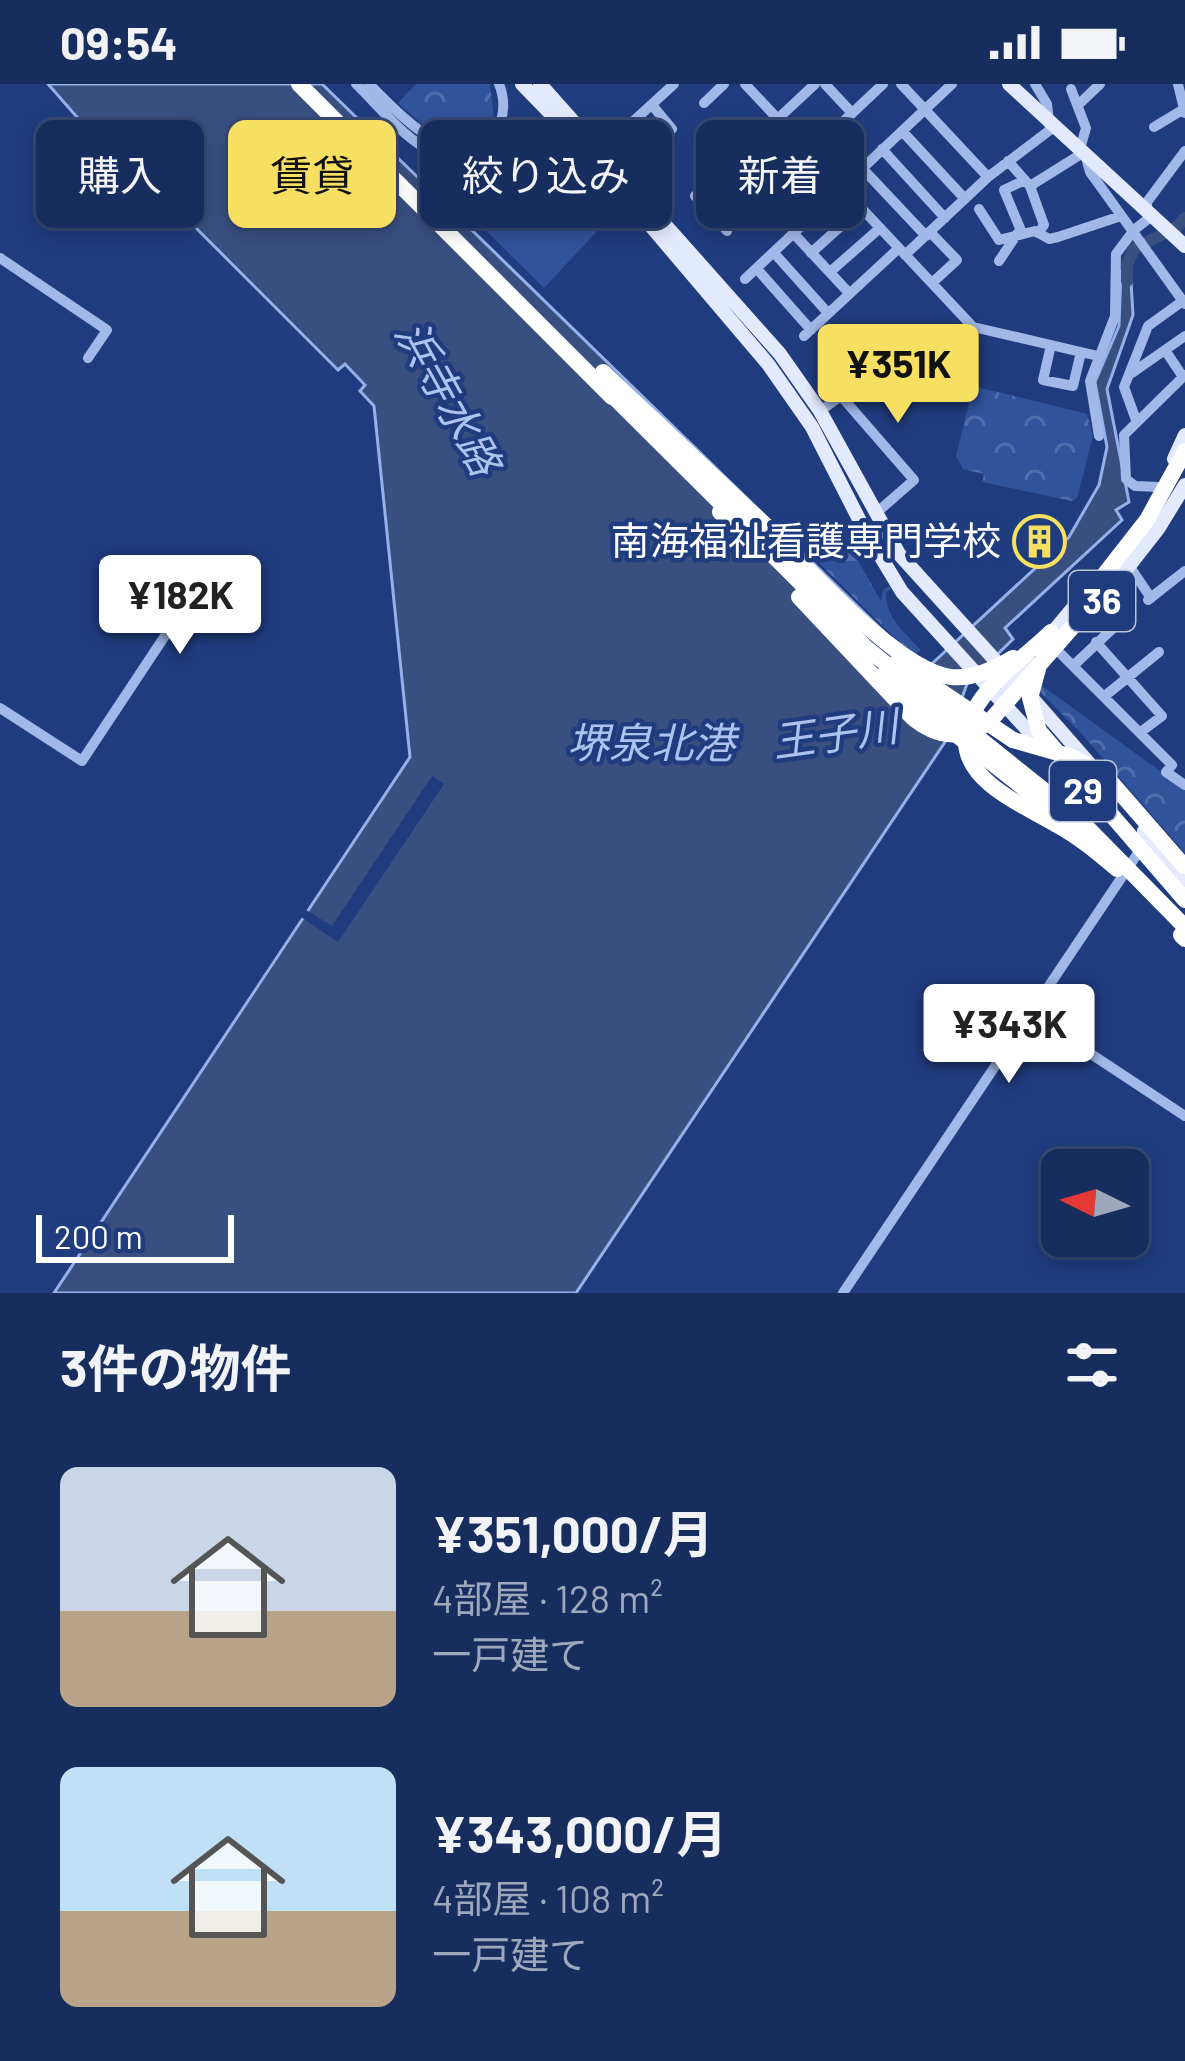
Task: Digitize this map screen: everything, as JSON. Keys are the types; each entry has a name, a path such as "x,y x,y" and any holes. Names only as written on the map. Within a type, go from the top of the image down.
{"highway":[{"path":"298,84 865,647 1076,816 1185,933"},
{"path":"313,84 673,440 898,652 931,672 969,676 997,667 1030,647 1093,596"},
{"path":"604,387 918,723 940,734 973,732 990,721 1141,544 1185,471"},
{"path":"673,440 897,662 1083,809 1185,907"},
{"path":"1185,451 1147,520 1038,670 1031,690 1032,715 1063,761 1185,907"},
{"path":"795,593 904,695 1027,788 1124,871"},
{"path":"1093,596 984,696 968,729 970,758 993,789 1061,827 1107,860 1185,933"},
{"path":"897,662 1013,740 1072,757 1103,772 1184,867"}],"main road":[{"name":"29","path":"522,84 557,120"},
{"name":"29","path":"543,84 780,354 820,411 874,514 909,567 1025,690 1185,881"},
{"path":"1010,84 1178,237"},
{"name":"29","path":"653,228 768,364 812,427 864,530 902,592 1185,907"},
{"name":"36","path":"1002,702 1013,678 1097,580 1160,487 1185,435"},
{"name":"36","path":"1002,702 1025,690 1130,567 1185,485"},
{"path":"1124,871 1185,933"}],"street":[{"path":"356,84 420,144"},
{"path":"368,84 422,134 439,144 461,147 481,144 494,134 504,103 499,84"},
{"path":"652,105 672,129 640,160 617,137 674,84"},
{"path":"704,103 724,84"},
{"path":"765,84 747,92 777,118 814,84"},
{"path":"825,84 852,113"},
{"path":"845,120 883,84"},
{"path":"902,84 988,177"},
{"path":"864,166 952,84"},
{"path":"757,269 807,333 849,293 928,234 988,177 1050,130 1047,104 1035,84"},
{"path":"1080,104 1100,84"},
{"path":"1154,127 1184,111 1178,84"},
{"path":"1071,89 1087,132 1081,153 1090,172 1184,301 1148,326 1124,387 1136,421"},
{"path":"902,131 965,199"},
{"path":"882,149 945,218"},
{"path":"1100,436 1089,394 1115,316 1116,254 1138,240 1148,219 1145,209 1185,151"},
{"path":"1019,234 1004,190 1028,183 1081,153"},
{"path":"1008,161 1028,183 1044,225 1038,232"},
{"path":"864,170 957,260 932,283"},
{"path":"979,209 999,240 1038,232 1058,238 1121,216"},
{"path":"864,211 973,327 1098,356"},
{"path":"724,228 727,231"},
{"path":"794,228 849,293"},
{"path":"746,279 800,228"},
{"path":"811,253 839,228"},
{"path":"830,272 880,228"},
{"path":"999,261 1019,234"},
{"path":"774,253 829,313"},
{"path":"0,258 106,330 88,358"},
{"path":"1129,375 1185,335"},
{"path":"1051,345 1043,380 1073,386 1081,352"},
{"path":"1160,487 1135,486 1126,479 1124,435 1184,376 1165,350"},
{"path":"820,411 841,396 914,480 874,514"},
{"path":"1130,567 1149,599 1185,571"},
{"path":"0,708 82,761 196,589"},
{"path":"1074,664 1126,615"},
{"path":"1096,642 1162,716"},
{"path":"1058,650 1172,765"},
{"path":"1106,695 1159,652"},
{"path":"1147,700 1161,688"},
{"path":"1142,731 1174,707"},
{"path":"1185,754 1166,772 1185,785"},
{"path":"843,1293 1138,853"},
{"path":"1029,1013 1185,1116"}],"green space":[{"path":"416,84 490,84 494,118 420,122 398,103"},
{"path":"483,228 600,228 544,288"},
{"path":"973,386 1087,414 1093,435 1077,498 1072,501 982,482 984,474 963,469 956,456"},
{"path":"856,529 859,535 848,543 881,601 883,590 891,589 886,593 893,617 921,650 913,656 814,558 839,533 842,536"},
{"path":"1041,685 1185,789 1185,853 1040,692"}],"water":[{"name":"堺泉北港","path":"48,84 322,84 359,120 228,120 228,228 396,228 396,156 420,180 420,228 470,228 924,671 1069,537 1099,485 1107,447 1095,382 1119,326 1121,271 1130,265 1133,315 1107,389 1129,502 1116,510 1122,520 1005,628 1013,639 967,684 947,739 576,1293 54,1293 410,757 374,406 360,391 365,385 345,364 338,370 196,228 204,228 204,120 80,120"}],"pier":[{"path":"432,776 444,784 338,942 298,915 303,908 332,926"}],"waterway":[{"name":"王子川","path":"1127,281 1134,249 1185,218"}],"place":[{"name":"南海福祉看護専門学校","path":"1040,541"}],"water label":[{"name":"浜寺水路","path":"448,398"}]}
